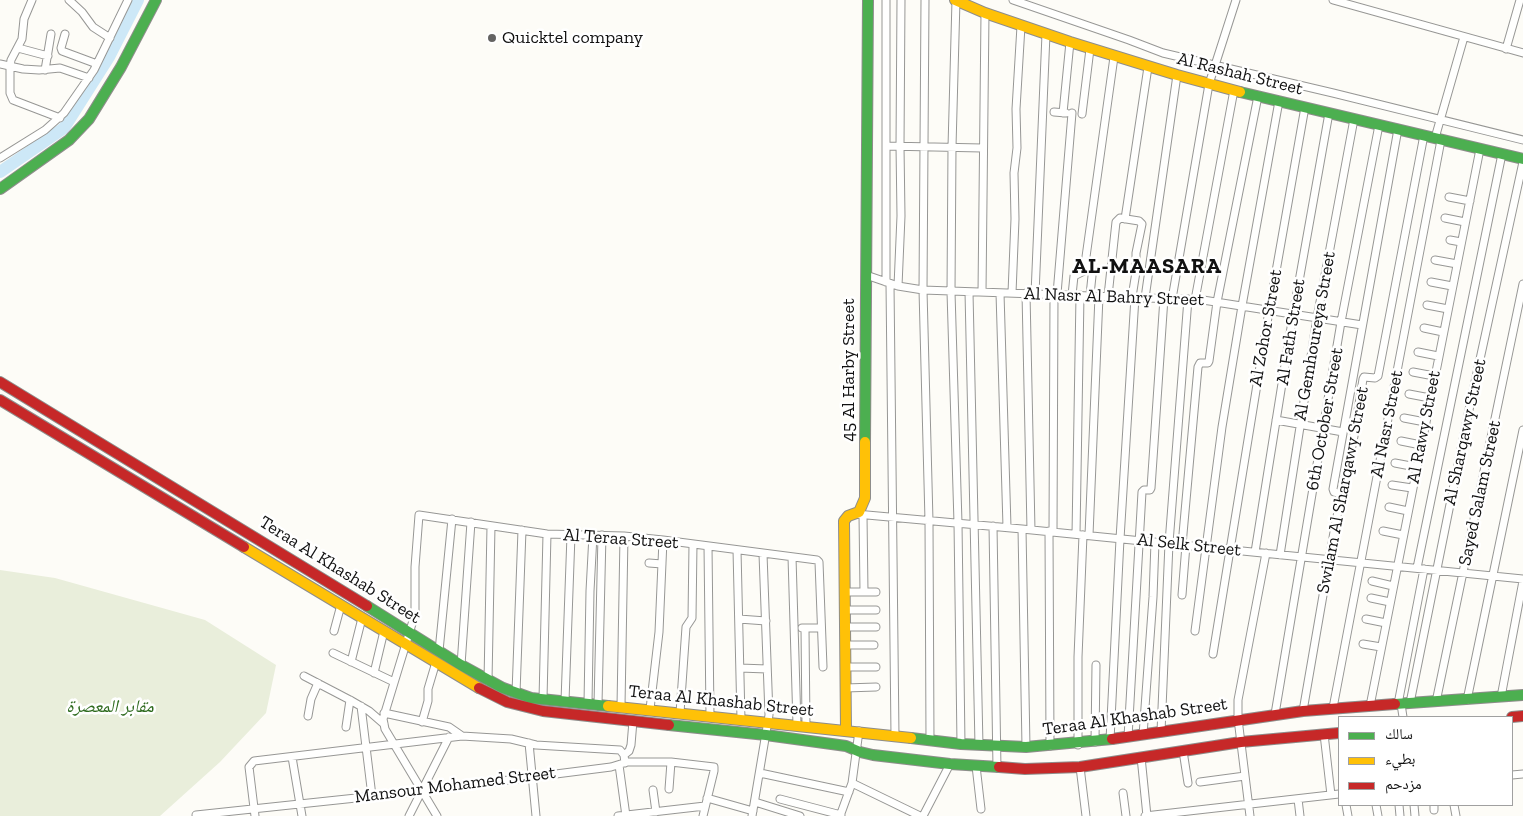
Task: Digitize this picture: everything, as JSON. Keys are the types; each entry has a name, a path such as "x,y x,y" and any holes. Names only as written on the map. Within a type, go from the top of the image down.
{"street":[{"path":"32,0 26,14 23,35 13,55 10,67 11,97 13,100 60,118"},
{"path":"69,0 93,27 110,38"},
{"path":"0,158 45,130 60,118 89,78 128,0"},
{"path":"0,189 69,140 89,119 121,67 156,0"},
{"name":"45 Al Harby Street","path":"846,730 844,521 848,516 859,515 864,498 868,0"},
{"path":"886,0 886,146 891,284 895,736"},
{"path":"891,284 901,216 901,0"},
{"path":"925,0 923,290 929,521 930,740"},
{"path":"955,0 951,292 958,523 961,744"},
{"name":"Al Rashah Street","path":"955,0 1022,26 1148,67 1209,84 1523,160"},
{"name":"Al Rashah Street","path":"1013,0 1156,51 1523,140"},
{"path":"1128,737 1142,492 1151,488 1168,299 1209,84 1236,0"},
{"path":"1333,0 1523,53"},
{"path":"1506,48 1520,0"},
{"path":"982,292 982,148 985,13"},
{"path":"1012,293 1015,219 1014,180 1017,148 1016,109 1022,26"},
{"path":"45,70 51,34"},
{"path":"65,34 61,48 62,51 97,64"},
{"path":"1035,294 1046,34"},
{"name":"Al Nasr Street","path":"1333,708 1361,563 1438,139 1440,119 1464,36"},
{"path":"1063,113 1070,42"},
{"path":"18,48 48,56"},
{"path":"1082,114 1090,49"},
{"path":"1072,295 1074,276 1084,271 1114,57"},
{"path":"0,64 10,67 45,70 65,69 89,78"},
{"path":"1125,219 1148,67"},
{"path":"1145,298 1177,75"},
{"path":"1161,732 1169,543 1192,299 1234,90"},
{"path":"1182,595 1184,545 1198,367 1200,363 1209,361 1217,302 1258,96"},
{"path":"1195,631 1213,490 1242,306 1279,101"},
{"name":"Al Zohor Street","path":"1212,654 1305,107"},
{"path":"1054,112 1092,114"},
{"path":"1050,746 1051,532 1056,294 1072,113"},
{"name":"Al Fath Street","path":"1255,552 1293,314 1329,113"},
{"name":"Al Gemhoureya Street","path":"1280,554 1317,318 1354,119"},
{"name":"6th October Street","path":"1275,714 1341,322 1379,125"},
{"path":"1342,494 1334,492 1333,489 1398,130"},
{"name":"Swilam Al Sharqawy Street","path":"1303,711 1363,379 1365,377 1376,378 1378,376 1424,136"},
{"path":"886,146 982,148"},
{"name":"Al Rawy Street","path":"1370,706 1480,149"},
{"path":"1403,716 1420,569 1502,154"},
{"name":"Al Sharqawy Street","path":"1403,704 1436,570 1523,160"},
{"path":"1450,197 1470,201"},
{"path":"1108,296 1116,222 1119,218 1139,221 1142,224 1136,253 1110,740"},
{"path":"1445,218 1465,222"},
{"path":"1450,240 1461,242"},
{"path":"1436,260 1457,264"},
{"name":"Al Nasr Al Bahry Street","path":"866,275 891,284 923,290 1192,299 1362,325"},
{"path":"1090,296 1092,276"},
{"path":"1431,282 1452,286"},
{"name":"Sayed Salam Street","path":"1436,702 1523,284"},
{"path":"969,292 979,745"},
{"path":"1000,293 1007,528"},
{"path":"1026,294 1031,530"},
{"path":"1080,295 1083,535"},
{"path":"1078,744 1078,665 1083,535 1099,296"},
{"path":"1428,305 1448,309"},
{"path":"1424,328 1443,332"},
{"path":"1418,352 1438,356"},
{"path":"1412,372 1434,376"},
{"name":"Teraa Al Khashab Street","path":"0,382 488,681 516,693 543,699 859,731 961,744 1026,747 1095,742 1238,719 1303,711 1523,695"},
{"path":"1409,394 1430,398"},
{"name":"Teraa Al Khashab Street","path":"0,400 490,694 525,707 543,711 766,735 846,746 873,755 997,768 1053,769 1080,767 1241,742 1338,733"},
{"path":"1404,418 1425,422"},
{"path":"1276,420 1343,432"},
{"path":"1467,700 1523,430"},
{"path":"1401,442 1421,445"},
{"path":"1395,462 1416,467"},
{"path":"1392,485 1412,488"},
{"path":"1389,507 1408,511"},
{"name":"Al Teraa Street","path":"410,632 416,606 414,567 418,518 422,514 547,534 624,536 817,560 819,562 821,628"},
{"path":"859,515 864,592"},
{"name":"Al Selk Street","path":"859,515 1120,538 1523,580"},
{"path":"440,651 452,519"},
{"path":"461,665 471,522"},
{"path":"488,681 491,526"},
{"path":"993,526 997,768"},
{"path":"1022,529 1026,747"},
{"path":"516,693 522,530"},
{"path":"1383,532 1403,535"},
{"path":"543,699 547,534"},
{"path":"565,701 571,535"},
{"path":"593,535 593,703"},
{"path":"593,703 602,535"},
{"path":"621,706 624,536"},
{"path":"249,550 256,538"},
{"path":"650,709 659,632 663,540"},
{"path":"1143,735 1155,542"},
{"path":"680,712 686,627 692,618 693,544"},
{"path":"708,546 710,716"},
{"path":"736,550 741,719"},
{"path":"1250,816 1238,719 1239,690 1266,553"},
{"path":"255,812 249,767 254,761 462,736 618,750 623,761 622,816 656,812 706,802 753,814 768,722 763,554"},
{"path":"792,557 794,628 802,725"},
{"path":"649,563 662,564"},
{"path":"1501,697 1523,580"},
{"path":"1372,581 1393,586"},
{"path":"845,592 876,592"},
{"path":"1371,598 1390,602"},
{"path":"334,631 341,605"},
{"path":"845,610 876,610"},
{"path":"351,662 362,618"},
{"path":"738,619 766,621"},
{"path":"1366,620 1386,623"},
{"path":"845,627 876,627"},
{"path":"794,628 821,628 822,667"},
{"path":"802,725 805,628"},
{"path":"374,673 384,631"},
{"path":"384,724 384,713 410,632"},
{"path":"1364,644 1381,647"},
{"path":"845,645 874,645"},
{"path":"333,653 394,682"},
{"path":"422,722 428,700 428,689 436,662"},
{"path":"1095,742 1096,665"},
{"path":"845,667 876,667"},
{"path":"740,668 767,669"},
{"path":"304,676 361,706 384,724 437,816"},
{"path":"308,716 311,699 318,682"},
{"path":"845,688 876,687"},
{"path":"346,727 350,700"},
{"path":"361,706 372,796"},
{"path":"384,713 449,728 462,736"},
{"path":"623,761 632,745 633,721"},
{"path":"780,799 840,815 852,783 859,731"},
{"path":"1324,734 1331,795"},
{"path":"409,816 449,737"},
{"path":"529,743 536,816"},
{"path":"1183,751 1188,783"},
{"path":"292,757 302,816"},
{"path":"1141,758 1146,816 1211,812 1249,804 1338,794"},
{"name":"Mansour Mohamed Street","path":"196,815 255,812 300,803 422,791 623,761 671,762 714,767 706,802"},
{"path":"669,789 671,762"},
{"path":"852,783 921,816 950,764"},
{"path":"976,766 980,808"},
{"path":"1080,767 1086,816"},
{"path":"760,772 849,792"},
{"path":"1200,782 1245,776"},
{"path":"653,790 656,812"},
{"path":"1123,793 1126,816"},
{"path":"1298,799 1300,816"},
{"path":"703,816 706,802"},
{"path":"755,802 800,816"}],"green space":[{"name":"مقابر المعصرة","path":"0,570 55,578 205,620 276,665 266,713 220,762 160,816 0,816"}],"waterway":[{"path":"0,172 64,128 109,57 138,0"}],"traffic: fast":[{"path":"0,189 69,140 89,119 121,67 156,0"},
{"path":"865,442 868,0"},
{"path":"1240,92 1523,159"},
{"path":"367,606 461,665 503,688 531,698 608,706"},
{"path":"1395,704 1523,695"},
{"path":"669,725 846,746 873,755 950,764 999,767"},
{"path":"911,738 961,744 1026,747 1112,739"}],"traffic: slow":[{"path":"955,0 985,13 1070,42 1240,92"},
{"path":"846,730 844,521 848,516 859,512 865,498 865,442"},
{"path":"244,547 479,688"},
{"path":"608,706 911,738"}],"traffic: jam":[{"path":"0,382 367,606"},
{"path":"0,400 244,547"},
{"path":"479,688 507,702 543,711 669,725"},
{"path":"1112,739 1303,711 1395,704"},
{"path":"1513,717 1523,716"},
{"path":"999,767 1025,769 1080,767 1241,742 1338,733"}],"place":[{"name":"Quicktel company","path":"492,38"}],"district":[{"name":"AL-MAASARA","path":"1147,267"}]}
